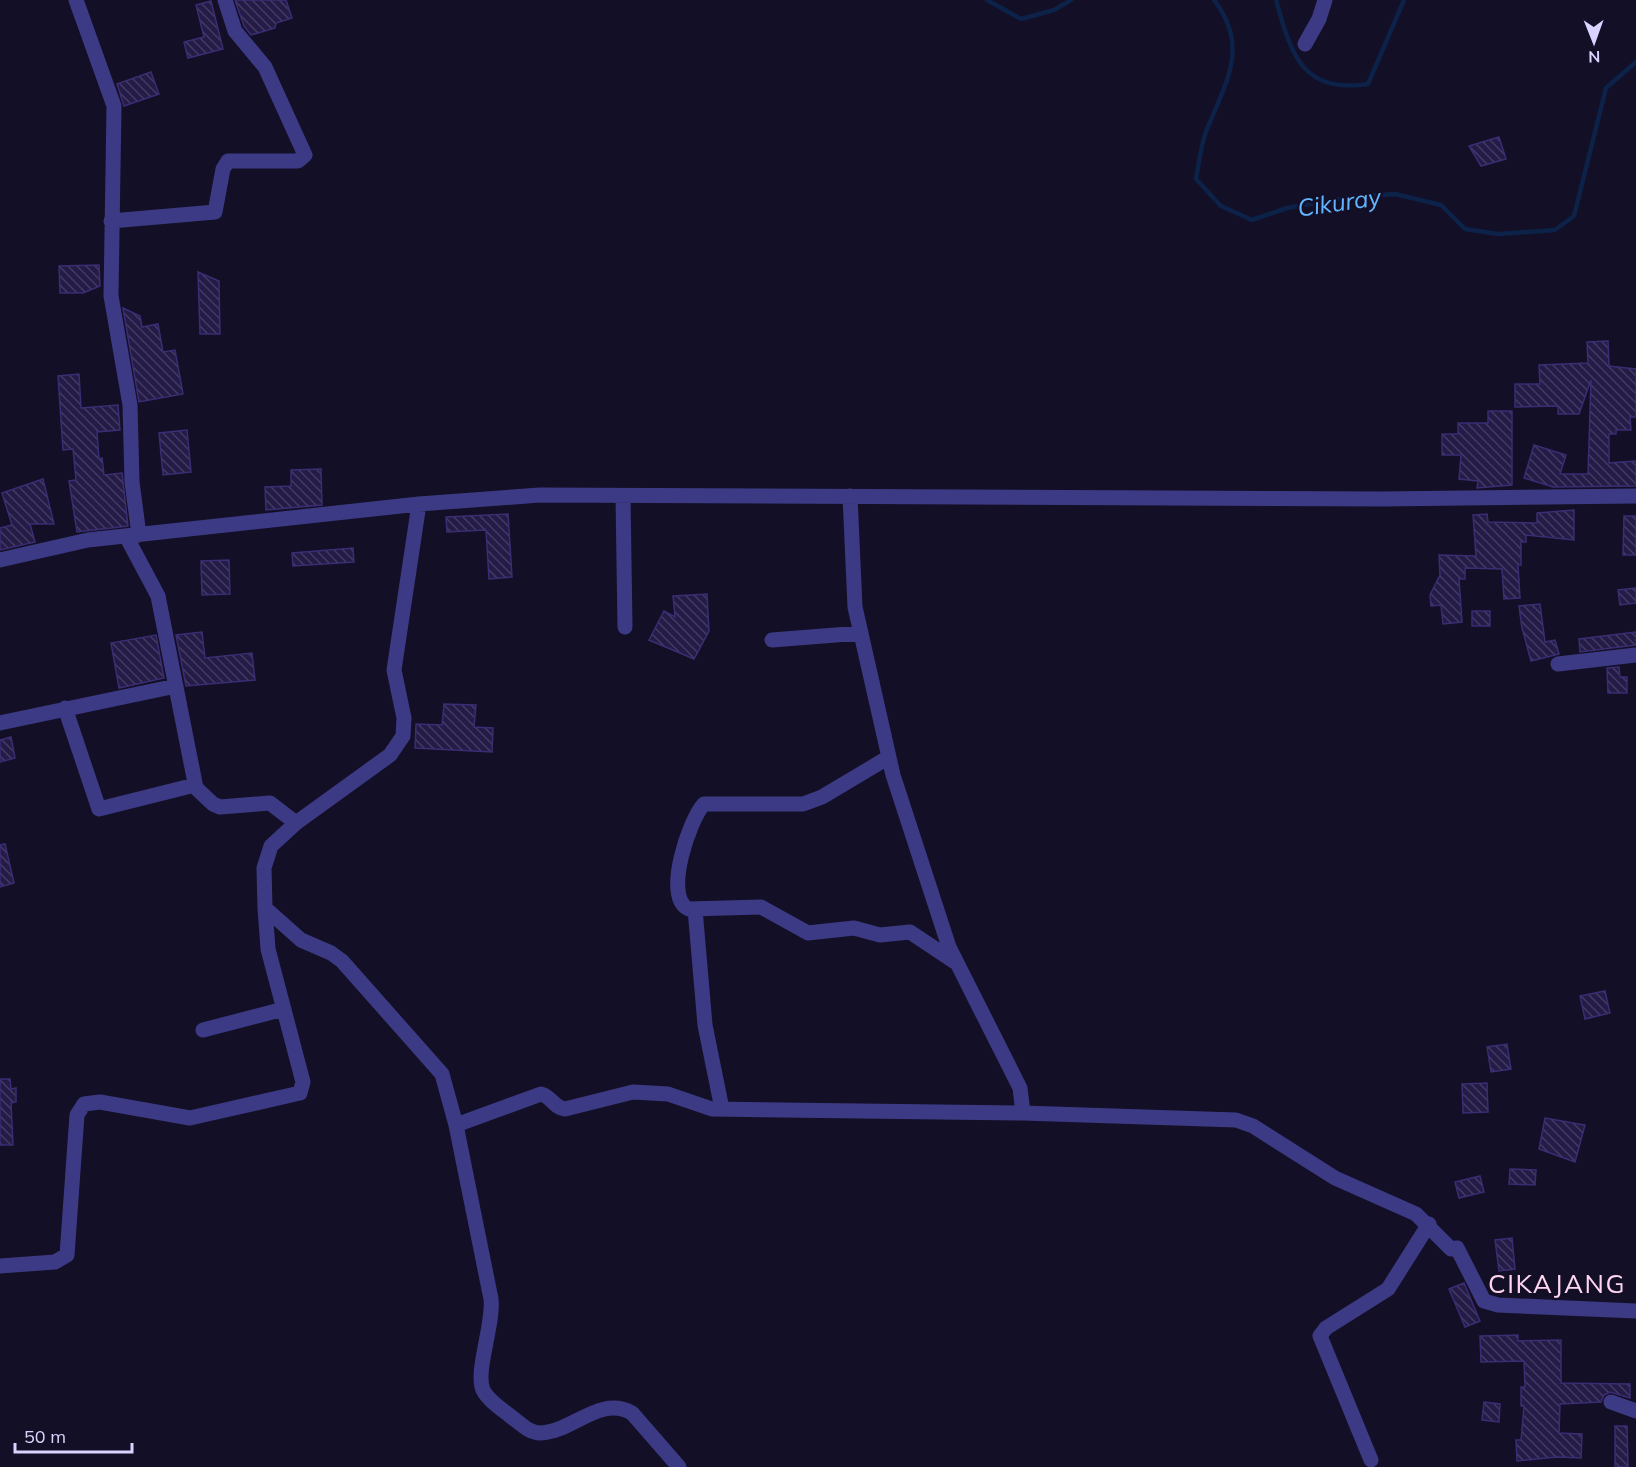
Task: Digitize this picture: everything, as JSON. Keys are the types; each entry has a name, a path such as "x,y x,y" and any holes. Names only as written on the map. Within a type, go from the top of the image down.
{"street":[{"path":"76,0 114,106 111,221 112,306 129,405 133,536 158,596 195,785 217,806 270,802 296,823"},
{"path":"111,221 215,213 223,169 228,161 297,161 305,155 265,67 235,31 225,0"},
{"path":"1305,44 1319,19 1325,0"},
{"path":"0,560 88,540 419,504 540,495 1383,499 1636,496"},
{"path":"623,496 625,627"},
{"path":"850,496 852,585 889,757 955,962 1020,1088 1023,1113"},
{"path":"0,1266 56,1262 67,1255 77,1115 84,1104 100,1102 190,1118 300,1093 303,1082 268,949 264,868 266,856 278,838 296,823 390,755 403,736 404,718 394,670 419,504"},
{"path":"772,640 861,633"},
{"path":"1558,664 1636,655"},
{"path":"0,723 176,686"},
{"path":"65,708 99,809 195,785"},
{"path":"889,757 822,796 803,804 704,804 679,865 677,895 681,904 695,909 761,907 808,933 849,928 880,935 910,932 955,962"},
{"path":"266,908 301,940 331,953 342,961 422,1053 438,1066 442,1074 456,1125 492,1307 481,1376 484,1391 489,1399 535,1432 550,1431 606,1408 624,1408 632,1413 680,1467"},
{"path":"695,909 705,1025 722,1109"},
{"path":"202,1030 284,1009"},
{"path":"456,1125 541,1094 562,1109 633,1092 663,1093 704,1108 722,1109 1023,1113 1245,1122 1335,1178 1410,1210 1429,1224 1451,1249 1457,1248 1480,1296 1491,1304 1636,1311"},
{"path":"1371,1460 1320,1336 1326,1328 1388,1289 1429,1224"},
{"path":"1611,1402 1636,1411"}],"building":[{"path":"235,0 286,0 292,18 276,23 275,28 251,35 244,26"},
{"path":"211,1 223,49 188,58 184,42 204,37 196,5"},
{"path":"151,72 159,94 124,106 117,84"},
{"path":"1499,137 1506,159 1481,166 1469,146"},
{"path":"99,265 100,286 83,293 60,293 59,266"},
{"path":"198,272 219,281 220,334 200,334"},
{"path":"123,308 140,316 142,327 158,324 163,352 175,350 183,394 139,402"},
{"path":"1608,341 1609,366 1636,369 1636,417 1630,417 1631,430 1616,430 1616,434 1609,434 1609,463 1636,461 1636,486 1553,487 1524,478 1534,445 1566,455 1560,474 1588,474 1591,380 1579,414 1558,414 1558,406 1515,407 1515,384 1540,384 1539,365 1588,363 1587,342"},
{"path":"79,374 81,408 118,405 120,430 97,432 99,459 102,458 104,475 122,473 128,526 77,532 69,481 76,480 73,449 63,450 58,376"},
{"path":"1488,411 1512,411 1512,485 1477,488 1478,481 1459,479 1461,455 1442,455 1442,434 1458,434 1458,423 1488,423"},
{"path":"187,430 191,472 163,475 159,433"},
{"path":"321,469 322,505 266,510 265,487 291,486 291,470"},
{"path":"43,479 54,524 30,524 35,542 0,550 0,528 12,525 2,493"},
{"path":"1574,510 1574,540 1526,535 1526,542 1521,542 1521,565 1518,565 1520,598 1504,599 1502,569 1465,568 1465,579 1459,579 1462,622 1443,624 1441,605 1431,606 1430,595 1440,575 1439,555 1476,556 1473,515 1487,514 1488,522 1537,523 1537,513"},
{"path":"508,514 512,577 489,579 486,530 447,532 446,517"},
{"path":"1624,516 1636,516 1636,555 1623,555"},
{"path":"353,548 354,562 293,566 292,553"},
{"path":"229,560 230,594 202,595 201,561"},
{"path":"1636,588 1636,603 1620,605 1618,590"},
{"path":"707,594 709,631 694,659 649,640 664,611 675,617 673,596"},
{"path":"1540,604 1545,642 1555,640 1559,654 1531,661 1519,606"},
{"path":"1472,611 1490,611 1490,626 1472,626"},
{"path":"202,632 205,658 252,653 255,680 186,686 176,635"},
{"path":"1636,632 1636,645 1580,652 1579,639"},
{"path":"156,635 164,678 119,688 111,643"},
{"path":"1619,667 1620,677 1627,677 1627,693 1608,693 1607,668"},
{"path":"444,704 476,705 474,727 493,728 492,752 415,748 416,724 442,725"},
{"path":"11,737 15,758 0,762 0,740"},
{"path":"5,844 14,883 0,887 0,845"},
{"path":"1605,991 1610,1013 1585,1019 1580,996"},
{"path":"1507,1044 1511,1069 1491,1072 1487,1047"},
{"path":"0,1079 10,1079 11,1089 16,1088 16,1102 11,1103 13,1145 0,1145"},
{"path":"1487,1083 1488,1112 1463,1113 1462,1084"},
{"path":"1545,1118 1585,1125 1575,1162 1539,1149"},
{"path":"1510,1169 1536,1170 1535,1185 1509,1184"},
{"path":"1480,1176 1484,1192 1459,1198 1455,1182"},
{"path":"1512,1238 1515,1269 1499,1271 1495,1240"},
{"path":"1464,1283 1480,1321 1465,1327 1449,1289"},
{"path":"1518,1335 1518,1341 1561,1340 1561,1383 1630,1384 1630,1398 1610,1392 1604,1395 1601,1402 1560,1404 1559,1433 1582,1434 1581,1458 1557,1457 1517,1461 1516,1440 1521,1440 1524,1406 1521,1406 1521,1387 1525,1387 1524,1361 1481,1362 1480,1336"},
{"path":"1484,1402 1500,1404 1499,1422 1482,1420"},
{"path":"1615,1426 1627,1426 1628,1467 1615,1467"}],"waterway":[{"name":"Cikuray","path":"987,0 1021,19 1054,10 1071,0"},
{"name":"Cikuray","path":"1214,0 1225,17 1231,33 1233,49 1227,80 1205,135 1196,179 1221,206 1252,220 1287,208 1350,197 1395,194 1441,205 1465,229 1498,234 1555,230 1574,216 1606,88 1636,62"},
{"path":"1276,0 1287,37 1303,66 1314,76 1328,83 1346,85 1368,84 1404,0"}],"district":[{"name":"CIKAJANG","path":"1557,1283"}]}
